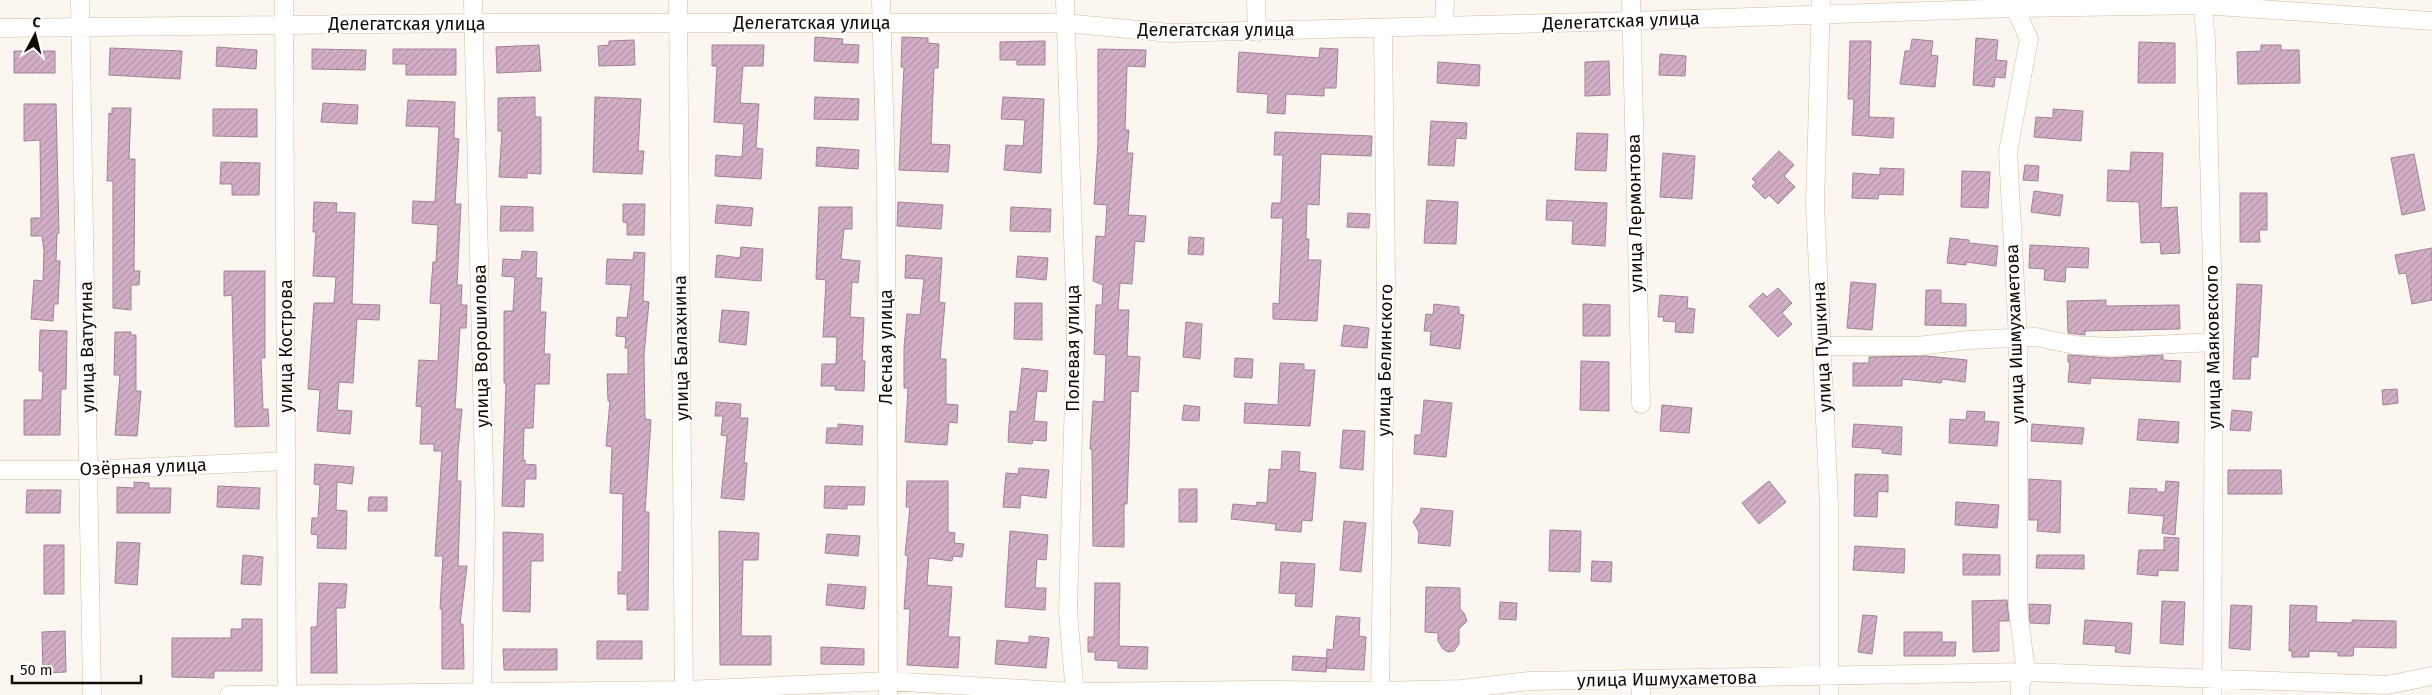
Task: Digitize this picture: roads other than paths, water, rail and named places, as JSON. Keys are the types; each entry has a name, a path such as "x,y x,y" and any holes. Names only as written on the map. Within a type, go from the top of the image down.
{"street":[{"name":"улица Ватутина","path":"80,0 92,695"},
{"name":"улица Кострова","path":"284,0 287,693"},
{"name":"улица Ворошилова","path":"474,0 485,513 482,692"},
{"name":"улица Балахнина","path":"678,0 684,692"},
{"name":"Лесная улица","path":"881,0 886,189 888,688"},
{"name":"Полевая улица","path":"1065,0 1064,23 1076,324 1068,611 1075,694"},
{"path":"1256,0 1257,32"},
{"path":"1444,26 1446,0"},
{"name":"улица Лермонтова","path":"1631,0 1641,404"},
{"name":"Делегатская улица","path":"0,28 474,23 1064,23 1170,33 1631,21 1821,8 2203,3 2432,21"},
{"name":"улица Маяковского","path":"2203,3 2206,40 2214,342 2212,687"},
{"name":"улица Ишмухаметова","path":"2016,4 2029,39 2008,152 2018,339 2018,609 2026,672 2020,684 2020,695"},
{"name":"улица Пушкина","path":"1821,8 1815,204 1829,505 1829,695"},
{"name":"улица Белинского","path":"1380,691 1386,280 1383,28"},
{"path":"1822,346 1918,346 1968,340 2036,337 2074,345 2112,347 2214,342"},
{"name":"Озёрная улица","path":"0,470 89,470 286,460"},
{"name":"улица Ишмухаметова","path":"229,695 287,693 684,692 888,688 1075,694 1461,692 1529,681 1641,687 1828,676 2026,672 2212,687 2389,690 2432,676"}]}
